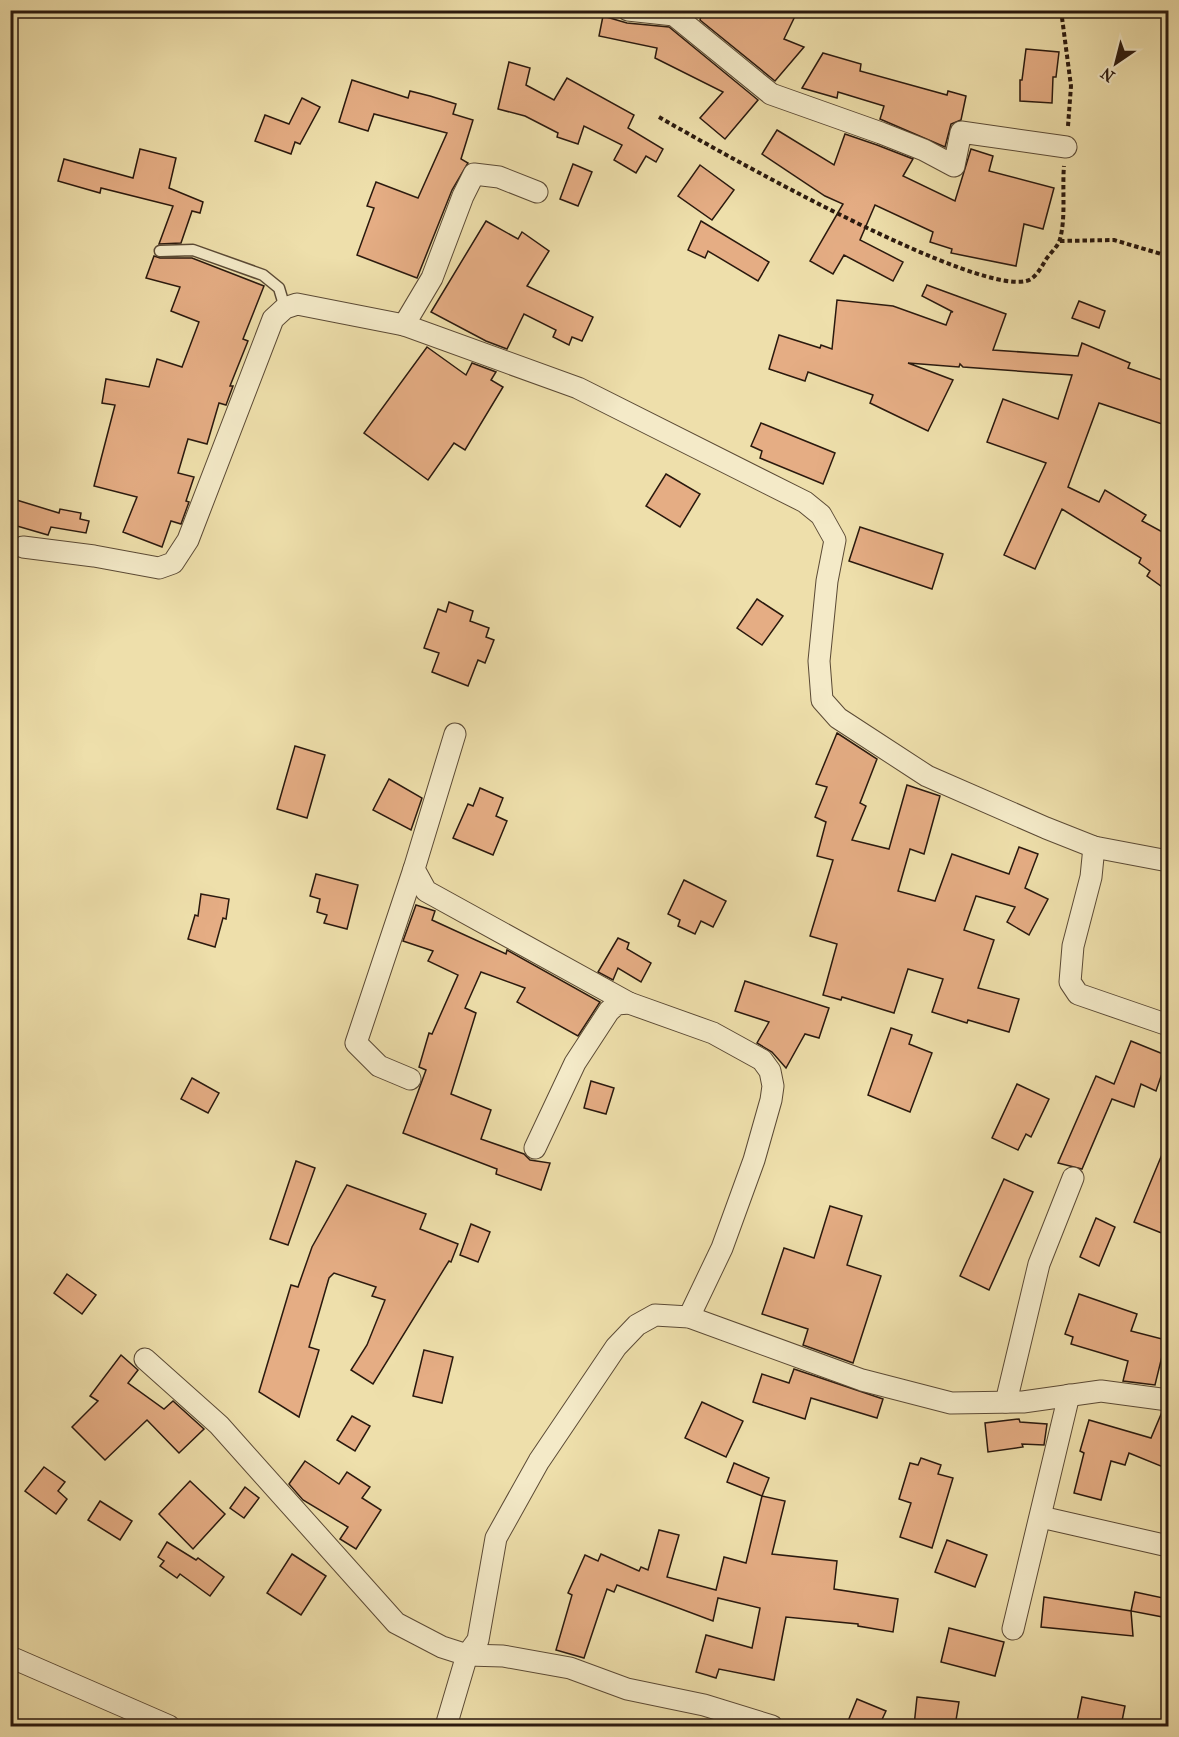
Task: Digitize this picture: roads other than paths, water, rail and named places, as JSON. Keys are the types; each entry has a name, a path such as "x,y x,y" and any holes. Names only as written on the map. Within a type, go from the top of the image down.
{"street":[{"path":"628,10 674,15 771,94 892,137 954,166 961,132 1066,147"},
{"path":"404,325 432,278 463,196 474,174 499,177 537,192"},
{"path":"23,547 94,556 159,568 173,563 188,540 273,319 285,308 297,304 404,325 578,388 805,502 821,515 835,540 827,581 819,661 822,700 838,718 927,776 1094,847 1168,861"},
{"path":"410,1079 379,1066 356,1043 414,869 455,734"},
{"path":"1094,847 1091,877 1074,946 1070,982 1078,994 1168,1025"},
{"path":"414,869 426,891 629,1003 712,1033 762,1060 770,1071 773,1086 771,1100 754,1160 722,1248 689,1317"},
{"path":"535,1148 575,1063 609,1011 617,1004 629,1003"},
{"path":"1006,1402 1039,1264 1073,1178"},
{"path":"446,1726 467,1655 478,1640 496,1538 539,1461 616,1347 637,1325 655,1315 689,1317 862,1380 951,1403 1006,1402 1101,1391 1168,1400"},
{"path":"144,1359 219,1425 396,1623 442,1647 467,1655 504,1656 570,1668 627,1689 704,1705 772,1726"},
{"path":"1013,1629 1069,1395"},
{"path":"1041,1517 1168,1546"},
{"path":"10,1660 15,1659 169,1726"}],"lane":[{"path":"160,251 193,250 263,275 279,288 285,308"}]}
